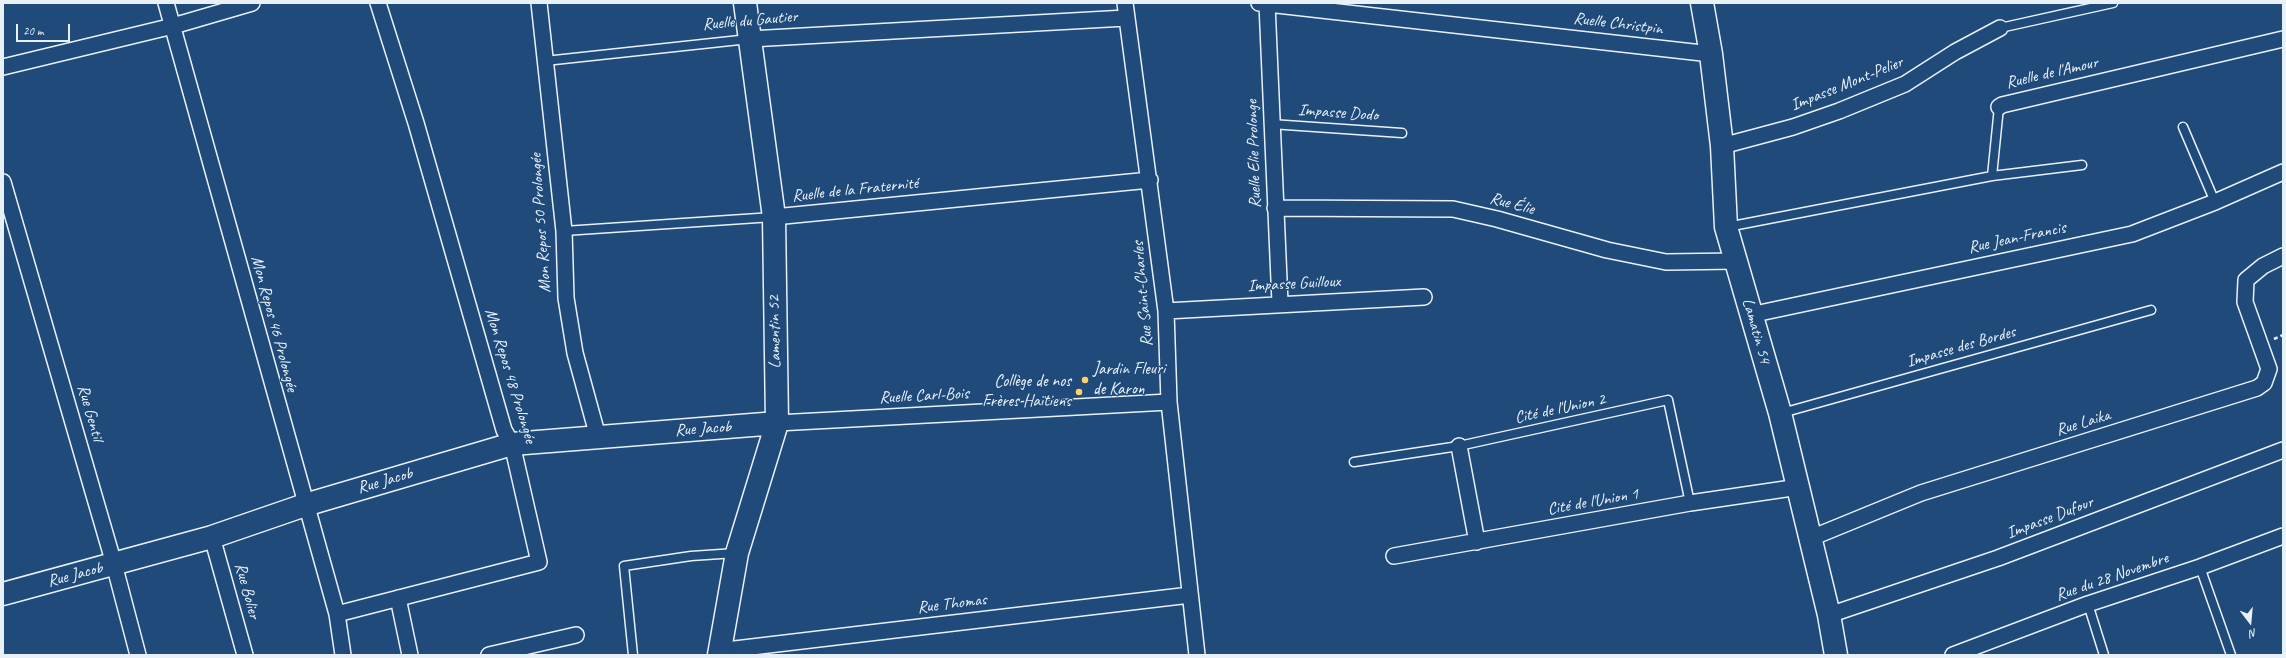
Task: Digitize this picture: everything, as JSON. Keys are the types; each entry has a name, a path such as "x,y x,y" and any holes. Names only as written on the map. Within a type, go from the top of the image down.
{"street":[{"name":"Mon Repos 46 Prolongée","path":"166,3 305,505 337,614 343,655"},
{"path":"3,67 173,26 252,3"},
{"name":"Mon Repos 48 Prolongée","path":"337,614 539,562 512,444 504,430 416,123 378,3"},
{"name":"Mon Repos 50 Prolongée","path":"539,3 564,232 566,298 568,314 575,353 598,437"},
{"name":"Lamentin 52","path":"719,653 737,553 777,423 774,217 745,3"},
{"name":"Rue Saint-Charles","path":"1125,3 1150,180 1166,311 1169,402 1197,655"},
{"name":"Ruelle Christpin","path":"1263,3 1711,54"},
{"name":"Ruelle Elie Prolonge","path":"1263,3 1280,303"},
{"name":"Lamatin 54","path":"1702,3 1711,54 1722,146 1726,227 1750,315 1780,413 1829,615 1836,655"},
{"name":"Ruelle du Gautier","path":"750,39 1126,18"},
{"name":"Impasse Mont-Pelier","path":"1722,146 1839,111 1905,84 1955,52 2000,28"},
{"name":"Ruelle de l'Amour","path":"1999,107 2002,104 2283,39"},
{"name":"Rue Jean-Francis","path":"1750,315 2132,234 2215,202 2283,172"},
{"name":"Ruelle de la Fraternité","path":"774,217 1150,180"},
{"name":"Rue Gentil","path":"3,182 114,564 138,655"},
{"name":"Rue Élie","path":"1275,208 1453,209 1497,219 1607,250 1666,262 1736,261"},
{"name":"Rue Laika","path":"1811,538 1921,493 2257,388 2264,383 2269,369 2245,302 2246,280 2263,266 2283,256"},
{"name":"Impasse Guilloux","path":"1166,311 1280,303 1424,298"},
{"name":"Ruelle Carl-Bois","path":"777,423 1169,402"},
{"name":"Rue Jacob","path":"3,594 212,537 305,505 512,444 777,423"},
{"path":"1459,446 1477,542"},
{"name":"Impasse Dufour","path":"1829,615 1998,558 2283,450"},
{"name":"Cité de l'Union 1","path":"1394,556 1690,503 1799,487"},
{"name":"Rue du 28 Novembre","path":"1953,655 2088,604 2200,567 2283,536"},
{"name":"Rue Bolier","path":"212,537 245,655"},
{"name":"Rue Thomas","path":"719,653 1190,595"},
{"path":"398,598 410,655"},
{"path":"489,655 576,635"}],"lane":[{"path":"2000,28 2113,3"},
{"name":"Ruelle du Gautier","path":"545,61 585,58 750,39"},
{"name":"Ruelle de l'Amour","path":"1992,176 1999,107"},
{"name":"Impasse Dodo","path":"1271,124 1402,133"},
{"path":"2184,127 2215,202"},
{"path":"1726,227 1992,176 2082,165"},
{"name":"Ruelle de la Fraternité","path":"564,232 774,217"},
{"name":"Impasse des Bordes","path":"1780,413 2150,310"},
{"name":"Cité de l'Union 2","path":"1354,462 1459,446 1668,400 1690,503"},
{"path":"633,655 624,566 691,556 737,553"},
{"path":"2200,567 2232,655"},
{"path":"2088,604 2104,655"}],"place":[{"name":"Jardin Fleuri de Karon","path":"1085,380"},
{"name":"Collège de nos Frères Haïtiens","path":"1079,392"}]}
